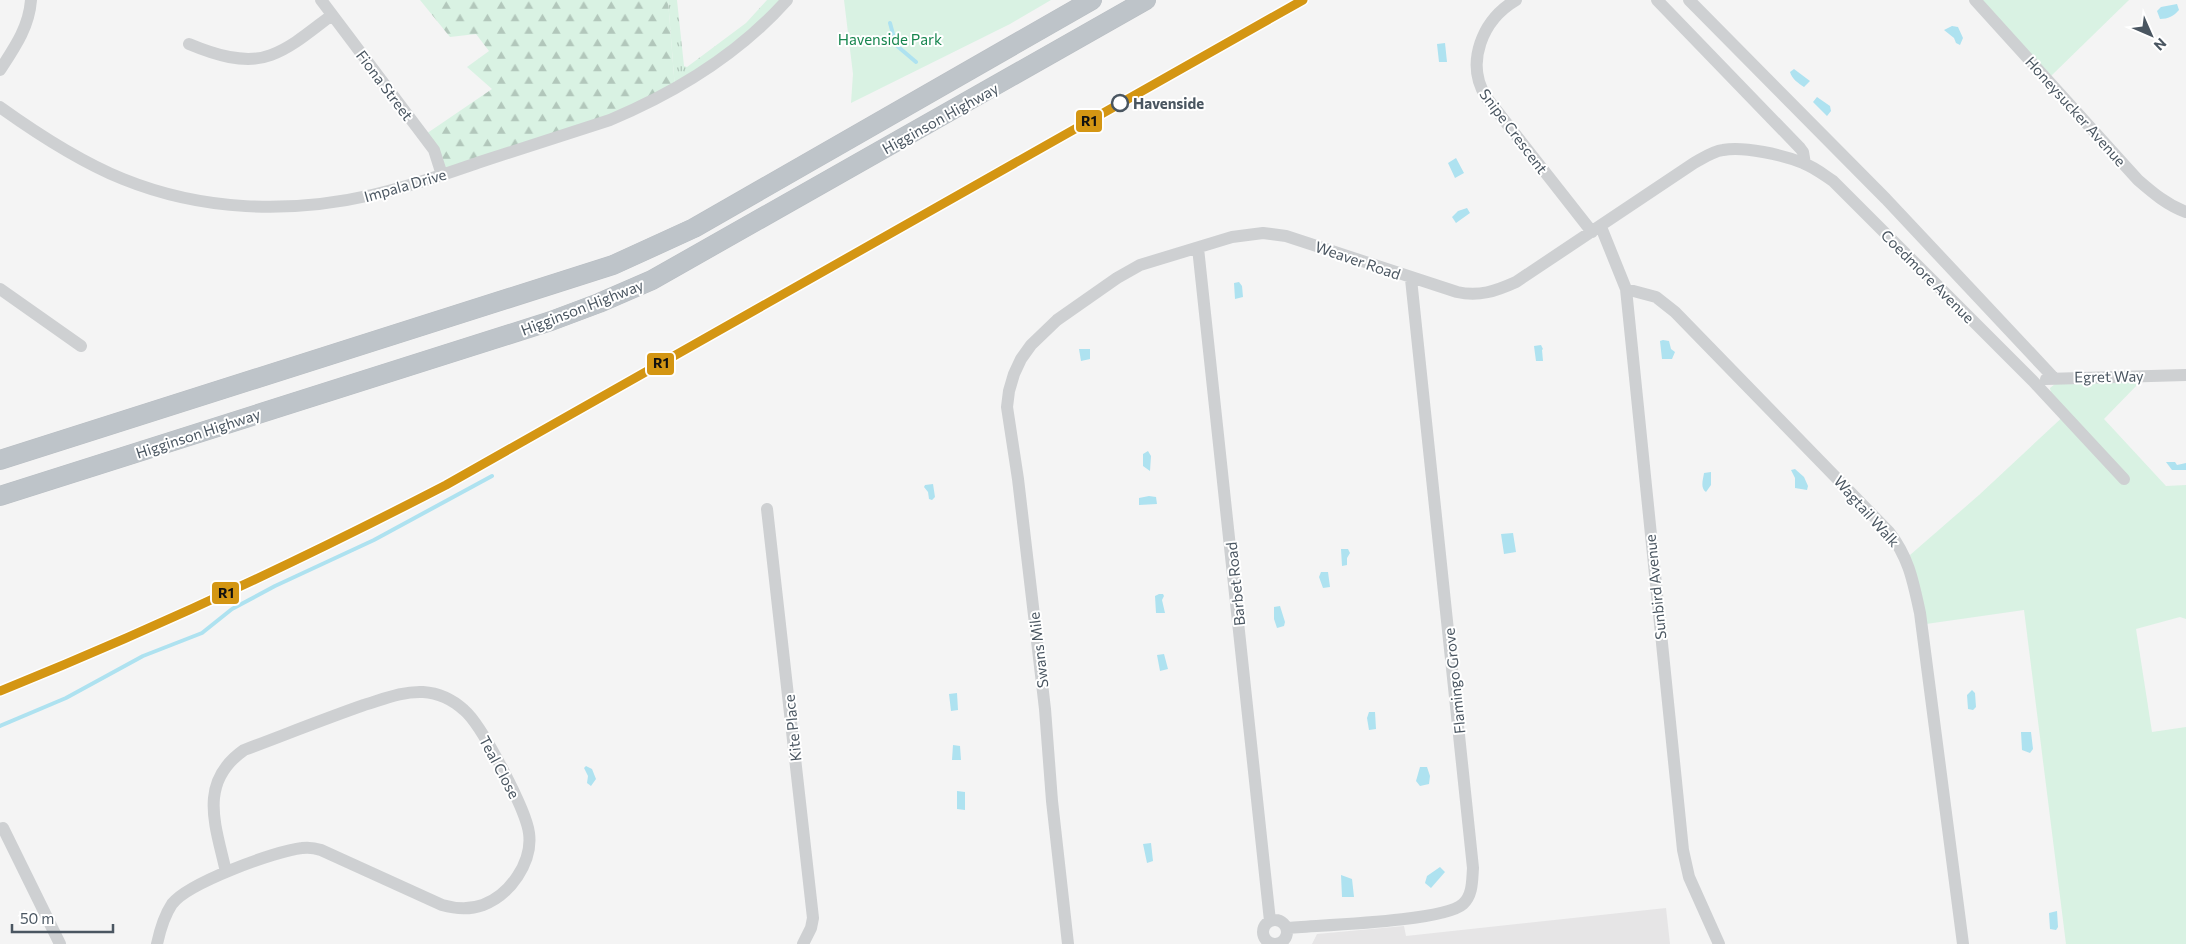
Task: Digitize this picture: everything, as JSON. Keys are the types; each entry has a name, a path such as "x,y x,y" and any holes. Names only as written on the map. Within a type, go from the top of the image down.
{"highway":[{"name":"Higginson Highway","path":"0,460 614,265 694,228 1092,0"},
{"name":"Higginson Highway","path":"0,496 542,324 599,303 652,280 1146,0"}],"street":[{"path":"0,70 15,48 27,24 31,0"},
{"name":"Fiona Street","path":"321,0 434,150 442,175"},
{"name":"Impala Drive","path":"0,107 40,136 94,166 155,190 218,204 257,208 330,203 373,195 442,175 610,120 666,95 701,74 734,51 788,0"},
{"name":"Snipe Crescent","path":"1516,0 1498,14 1482,41 1476,55 1475,66 1479,84 1486,97 1597,230"},
{"path":"1657,0 1800,148 1803,152 1805,164"},
{"name":"Coedmore Avenue","path":"1689,0 1886,199 2053,378"},
{"name":"Honeysucker Avenue","path":"1975,0 2138,180 2162,199 2186,212"},
{"path":"189,44 212,54 254,58 270,55 288,46 332,15"},
{"name":"Coedmore Avenue","path":"1694,163 1713,153 1730,149 1743,150 1805,164 1833,181 2032,381 2124,479"},
{"name":"Weaver Road","path":"1021,359 1031,345 1056,320 1117,278 1140,265 1250,233 1273,233 1286,236 1411,279 1470,295 1484,294 1516,282 1597,230 1694,163"},
{"name":"Sunbird Avenue","path":"1597,230 1626,290 1683,850 1689,877 1719,944"},
{"name":"Barbet Road","path":"1198,248 1210,341 1270,921"},
{"name":"Flamingo Grove","path":"1287,928 1429,916 1460,906 1467,899 1471,890 1473,868 1411,279"},
{"path":"0,288 81,346"},
{"name":"Wagtail Walk","path":"1626,290 1656,297 1675,312 1889,532 1905,556 1920,613 1963,944"},
{"name":"Swans Mile","path":"1021,359 1011,382 1007,407 1018,478 1045,709 1052,801 1068,944"},
{"name":"Egret Way","path":"2032,381 2053,378 2186,375"},
{"name":"Kite Place","path":"767,509 813,918 811,928 803,944"},
{"name":"Teal Close","path":"157,944 166,915 172,904 191,888 226,872 295,849 314,848 442,905 462,909 484,905 511,884 524,864 529,843 529,833 516,797 471,716 457,704 444,697 424,692 412,692 399,694 336,715 244,750 236,756 222,771 214,789 213,800 226,872"},
{"path":"3,828 60,944"},
{"path":"1278,919 1287,928 1288,932 1285,940 1273,944 1264,936 1264,927 1270,921 1278,919"}],"shaded area":[{"path":"1666,908 1670,944 1312,944 1317,934 1404,926 1406,936"}],"green space":[{"path":"420,0 668,0 675,89 665,95 443,175 423,136 492,89 467,67 489,51 476,34 450,37"},
{"path":"668,0 677,0 684,66 687,67 746,23 767,0 787,0 675,89"},
{"name":"Havenside Park","path":"844,0 1051,0 1010,24 851,103 853,74"},
{"path":"1982,0 2129,0 2051,76"},
{"path":"2140,382 2104,419 2166,486 2186,485 2186,619 2180,617 2136,629 2152,732 2186,727 2186,944 2066,944 2024,610 1926,624 1910,555 1979,495 2068,412 2051,393 2050,388 2055,384"}],"water":[{"path":"2177,4 2179,10 2175,14 2168,18 2160,19 2157,11 2161,7"},
{"path":"1952,26 1958,27 1963,38 1960,45 1944,30"},
{"path":"1445,43 1447,62 1439,62 1437,44"},
{"path":"1794,69 1810,81 1804,87 1791,74 1790,72"},
{"path":"1817,97 1830,106 1831,111 1827,116 1813,102"},
{"path":"1456,158 1464,173 1455,178 1448,163"},
{"path":"1467,208 1470,213 1456,223 1452,217 1458,211"},
{"path":"1239,282 1242,286 1243,297 1235,299 1234,283"},
{"path":"1660,341 1669,341 1671,349 1675,352 1672,359 1662,359"},
{"path":"1541,345 1543,361 1536,361 1534,346"},
{"path":"1079,349 1090,349 1090,359 1081,361"},
{"path":"1148,451 1151,456 1150,471 1143,466 1143,454"},
{"path":"2166,462 2175,462 2177,465 2186,463 2186,470 2172,470"},
{"path":"1795,469 1804,477 1808,486 1807,490 1795,488 1795,478 1791,470"},
{"path":"1711,472 1711,485 1706,492 1702,486 1704,473"},
{"path":"933,484 935,497 932,500 929,499 928,492 924,487 925,485"},
{"path":"1156,497 1157,504 1139,505 1139,498"},
{"path":"1513,533 1516,552 1504,554 1501,534"},
{"path":"1341,549 1348,549 1350,553 1347,558 1347,565 1342,566"},
{"path":"1321,572 1328,572 1330,587 1323,588 1319,577"},
{"path":"1159,594 1164,596 1162,600 1165,613 1156,613 1155,596"},
{"path":"1280,606 1285,622 1284,626 1277,628 1274,619 1274,607"},
{"path":"1164,654 1168,669 1160,671 1157,655"},
{"path":"1972,690 1975,693 1976,707 1973,710 1968,709 1967,695"},
{"path":"957,693 958,710 951,711 949,694"},
{"path":"1369,712 1375,712 1376,729 1369,730 1367,718"},
{"path":"2021,732 2031,732 2033,749 2030,753 2022,750"},
{"path":"953,745 960,746 961,760 952,760"},
{"path":"586,766 592,769 596,779 591,786 587,783 588,776 584,768"},
{"path":"1420,767 1427,767 1430,776 1429,784 1420,786 1416,781"},
{"path":"957,791 965,792 965,810 957,809"},
{"path":"1151,843 1153,861 1147,863 1143,844"},
{"path":"1440,867 1445,872 1431,888 1425,883 1427,876"},
{"path":"1341,875 1352,879 1354,897 1342,897"},
{"path":"2057,911 2058,927 2056,930 2050,929 2049,913"}],"waterway":[{"path":"890,23 896,45 916,62"},
{"path":"0,726 66,698 143,656 202,633 232,609 275,586 374,540 492,476"}],"transit line":[{"name":"R1","path":"0,691 170,619 337,540 446,485 1303,0"}],"place":[{"name":"Havenside","path":"1120,103"}]}
